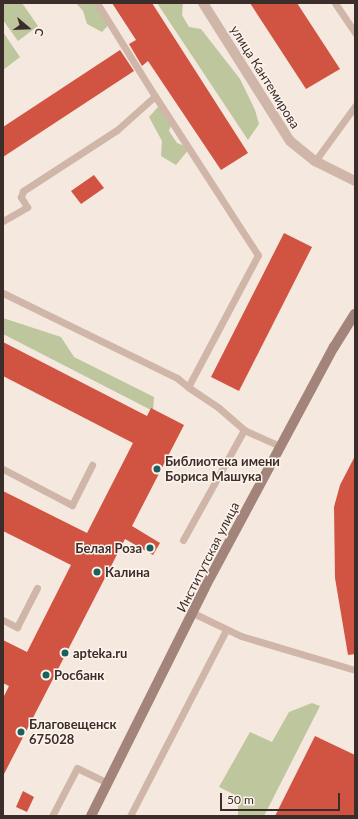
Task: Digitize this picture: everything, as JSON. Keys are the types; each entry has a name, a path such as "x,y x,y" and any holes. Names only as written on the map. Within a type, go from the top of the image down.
{"main road":[{"name":"Институтская улица","path":"91,816 193,613 204,588 334,347 355,314"}],"street":[{"name":"улица Кантемирова","path":"202,3 290,141 315,161 355,181"}],"lane":[{"path":"98,3 155,96 258,255 188,387"},
{"path":"335,3 355,33"},
{"path":"3,220 27,207 21,197 23,191 116,130 155,96"},
{"path":"315,161 355,106"},
{"path":"3,293 177,378 219,408 244,430 280,446"},
{"path":"183,540 244,430"},
{"path":"3,470 72,505 92,465"},
{"path":"3,620 18,627 38,588"},
{"path":"193,613 241,636 355,670"},
{"path":"130,816 226,630"},
{"path":"52,816 77,768 108,783"}],"green space":[{"path":"3,3 22,3 38,26 18,41 3,20"},
{"path":"76,3 101,3 112,21 102,32 87,24 83,11"},
{"path":"157,3 183,3 182,15 189,27 201,29 240,79 255,110 259,124 248,140"},
{"path":"3,32 20,57 3,70"},
{"path":"158,107 173,120 169,131 177,143 190,148 176,165 161,156 162,141 149,117"},
{"path":"3,318 61,337 74,357 154,397 153,411 3,334"},
{"path":"312,703 320,706 264,816 238,816 238,806 241,798 219,787 250,732 272,742 289,712"}],"building":[{"path":"112,3 152,3 248,153 221,170 148,61 142,66 129,44 136,40"},
{"path":"250,3 297,3 340,69 306,89"},
{"path":"120,50 134,71 3,157 3,127"},
{"path":"94,175 104,188 81,204 71,191"},
{"path":"284,233 312,247 239,391 211,377"},
{"path":"3,342 147,416 151,408 184,425 132,526 160,543 153,555 125,539 3,776 3,698 9,686 3,683 3,640 27,652 71,565 3,531 3,491 87,533 133,443 3,376"},
{"path":"355,456 355,654 348,655 335,578 334,507 340,485"},
{"path":"315,736 355,755 355,816 275,816"},
{"path":"23,791 34,797 27,812 16,807"}],"place":[{"name":"Библиотека имени Бориса Машука","path":"157,469"},
{"name":"Белая Роза","path":"150,548"},
{"name":"Калина","path":"97,572"},
{"name":"apteka.ru","path":"65,653"},
{"name":"Росбанк","path":"46,675"},
{"name":"Благовещенск 675028","path":"21,732"}]}
